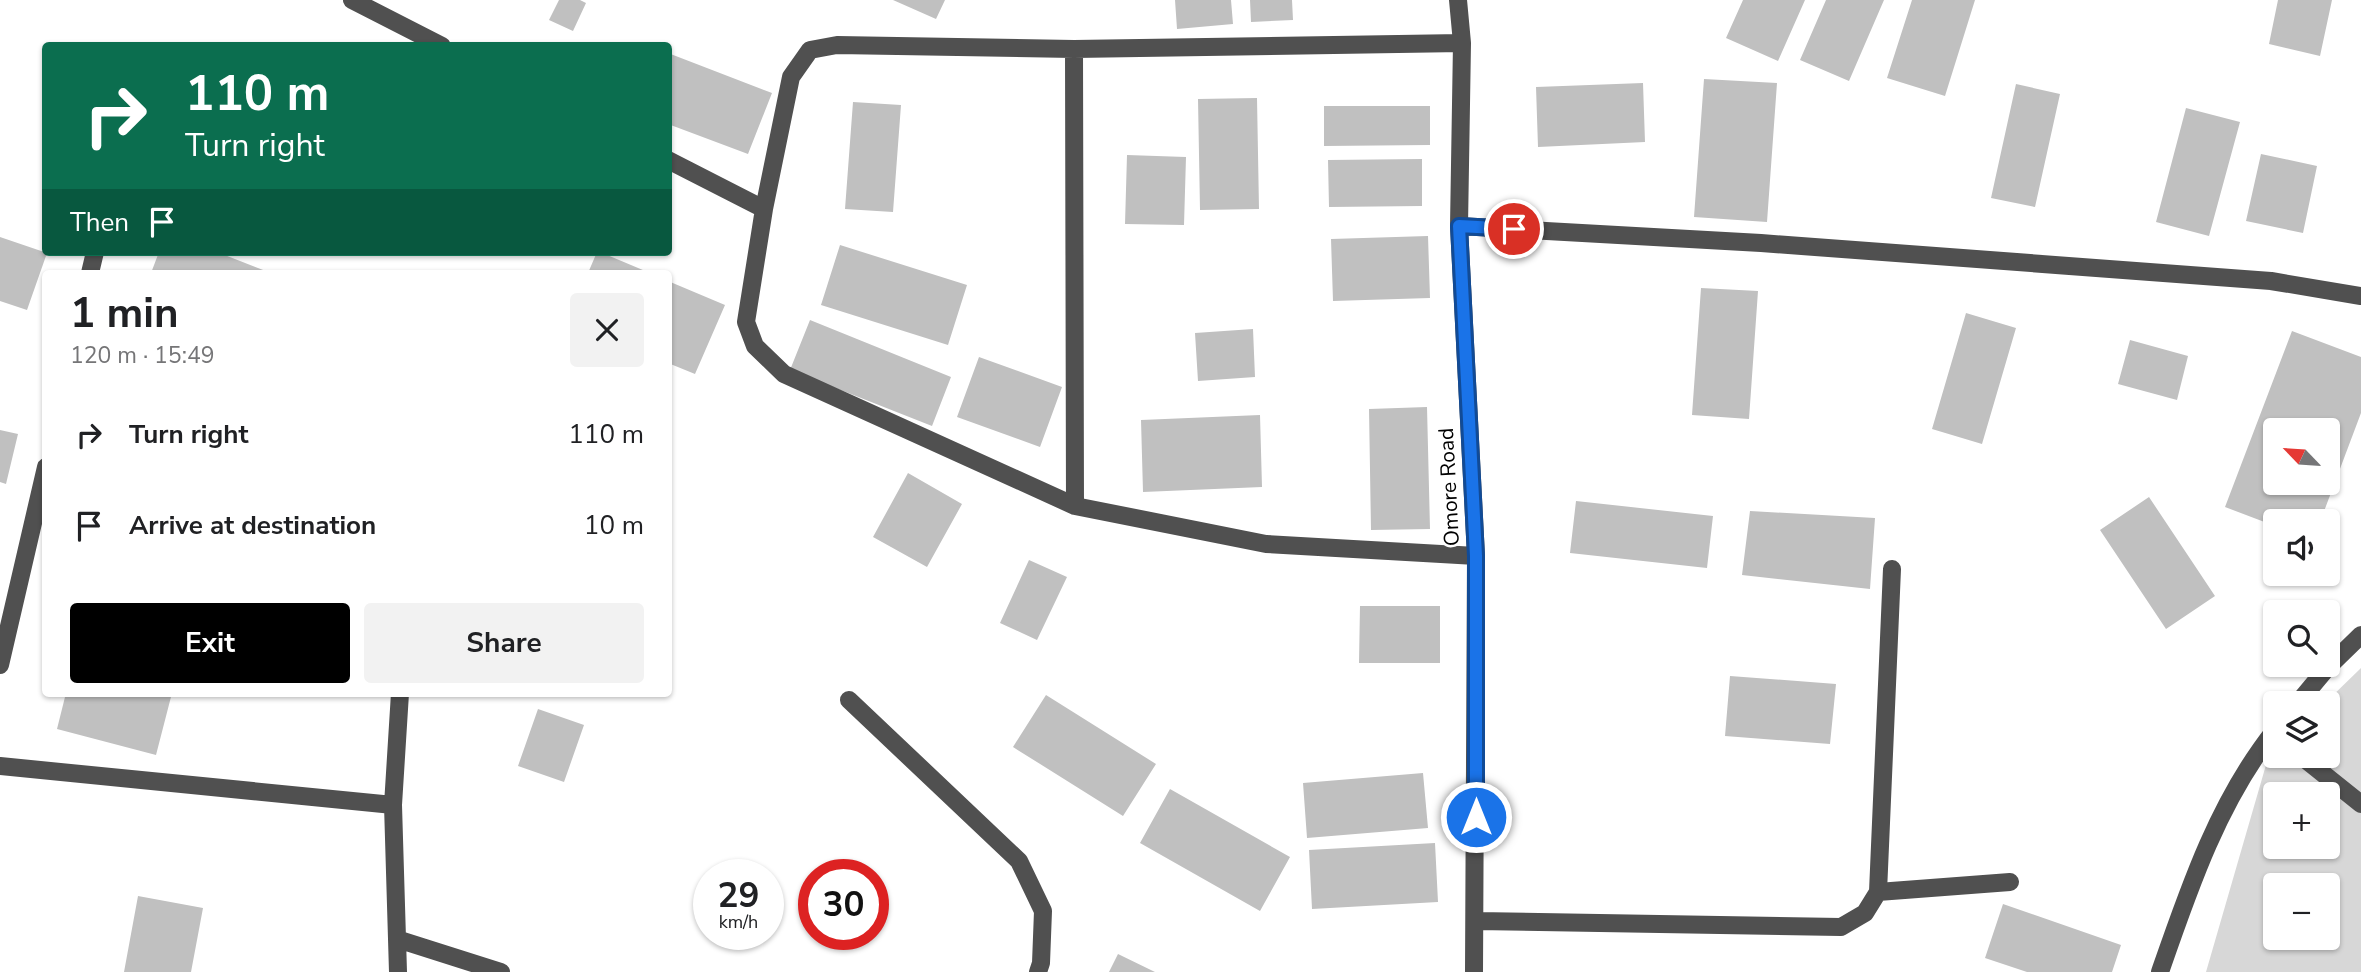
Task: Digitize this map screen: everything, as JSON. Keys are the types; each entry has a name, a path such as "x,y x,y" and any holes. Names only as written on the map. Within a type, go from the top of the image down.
{"street":[{"path":"352,0 434,42"},
{"name":"Omore Road","path":"1458,0 1462,43 1459,226 1476,556 1475,972"},
{"path":"1462,43 1074,49 837,45 810,50 791,77 764,209 746,322 755,346 783,374 1074,506 1266,544 1476,556"},
{"path":"1074,49 1074,506"},
{"path":"672,162 764,209"},
{"path":"1459,226 1761,243 2271,281 2361,296"},
{"path":"0,665 42,484"},
{"path":"1476,921 1841,927 1865,913 1878,892 1892,569"},
{"path":"2308,691 2361,635"},
{"path":"398,972 393,805 400,697"},
{"path":"849,700 1019,861 1043,911 1041,963 1038,972"},
{"path":"2160,972 2196,876 2237,784 2263,748"},
{"path":"0,766 393,805"},
{"path":"2316,768 2361,804"},
{"path":"1878,892 2010,882"},
{"path":"397,939 501,972"}],"shaded area":[{"path":"2361,668 2361,972 2206,972 2265,768 2340,768 2340,691 2337,691"}],"building":[{"path":"559,0 580,0 586,3 573,31 549,20"},
{"path":"893,0 945,0 936,19"},
{"path":"1175,0 1231,0 1233,24 1177,29"},
{"path":"1250,0 1292,0 1293,20 1251,22"},
{"path":"1743,0 1805,0 1778,61 1726,38"},
{"path":"1826,0 1884,0 1849,81 1800,60"},
{"path":"1912,0 1975,0 1945,96 1887,78"},
{"path":"2278,0 2332,0 2320,56 2269,44"},
{"path":"672,55 772,93 748,154 672,126"},
{"path":"1704,79 1777,83 1767,222 1694,217"},
{"path":"1643,83 1645,142 1538,147 1536,87"},
{"path":"2016,84 2060,94 2035,207 1991,198"},
{"path":"1257,98 1259,209 1200,210 1198,99"},
{"path":"853,102 901,105 893,212 845,209"},
{"path":"1324,106 1430,106 1430,145 1324,146"},
{"path":"2186,108 2240,122 2209,236 2156,222"},
{"path":"2261,154 2317,166 2303,233 2246,221"},
{"path":"1127,155 1186,157 1184,225 1125,224"},
{"path":"1422,159 1422,206 1329,207 1328,160"},
{"path":"1428,236 1430,298 1333,301 1331,239"},
{"path":"0,237 42,251 42,256 46,256 27,310 0,301"},
{"path":"840,245 967,285 948,345 821,305"},
{"path":"157,256 227,256 263,270 152,270"},
{"path":"595,256 610,256 643,270 589,270"},
{"path":"672,283 725,305 695,374 672,365"},
{"path":"1701,288 1758,291 1749,419 1692,415"},
{"path":"1966,313 2016,328 1982,444 1932,429"},
{"path":"810,320 951,377 932,426 790,370"},
{"path":"1253,329 1255,377 1198,381 1195,333"},
{"path":"2292,331 2361,357 2361,413 2340,469 2340,418 2263,418 2263,495 2330,495 2325,509 2263,509 2263,521 2225,507"},
{"path":"2130,340 2188,356 2177,400 2118,384"},
{"path":"979,357 1062,387 1040,447 957,417"},
{"path":"1427,407 1430,529 1371,530 1369,409"},
{"path":"1260,415 1262,487 1143,492 1141,420"},
{"path":"0,430 18,434 6,484 0,482"},
{"path":"908,473 962,504 927,567 873,537"},
{"path":"2149,497 2215,596 2166,629 2100,530"},
{"path":"1576,501 1713,516 1707,568 1570,553"},
{"path":"1750,511 1875,518 1870,589 1742,575"},
{"path":"1029,560 1067,577 1037,640 1000,623"},
{"path":"1360,606 1440,606 1440,663 1359,663"},
{"path":"1730,676 1836,684 1830,744 1725,736"},
{"path":"1046,695 1156,764 1123,816 1013,747"},
{"path":"65,697 171,697 156,755 57,729"},
{"path":"538,709 584,725 564,782 518,766"},
{"path":"1423,773 1428,828 1307,838 1303,783"},
{"path":"1170,789 1290,857 1260,911 1140,843"},
{"path":"1435,843 1438,902 1312,909 1309,850"},
{"path":"138,896 203,908 191,972 124,972"},
{"path":"2003,904 2121,945 2112,972 2027,972 1985,958"},
{"path":"1118,954 1155,972 1109,972"}],"route":[{"path":"1476,817 1476,556 1459,226 1514,229"}]}
